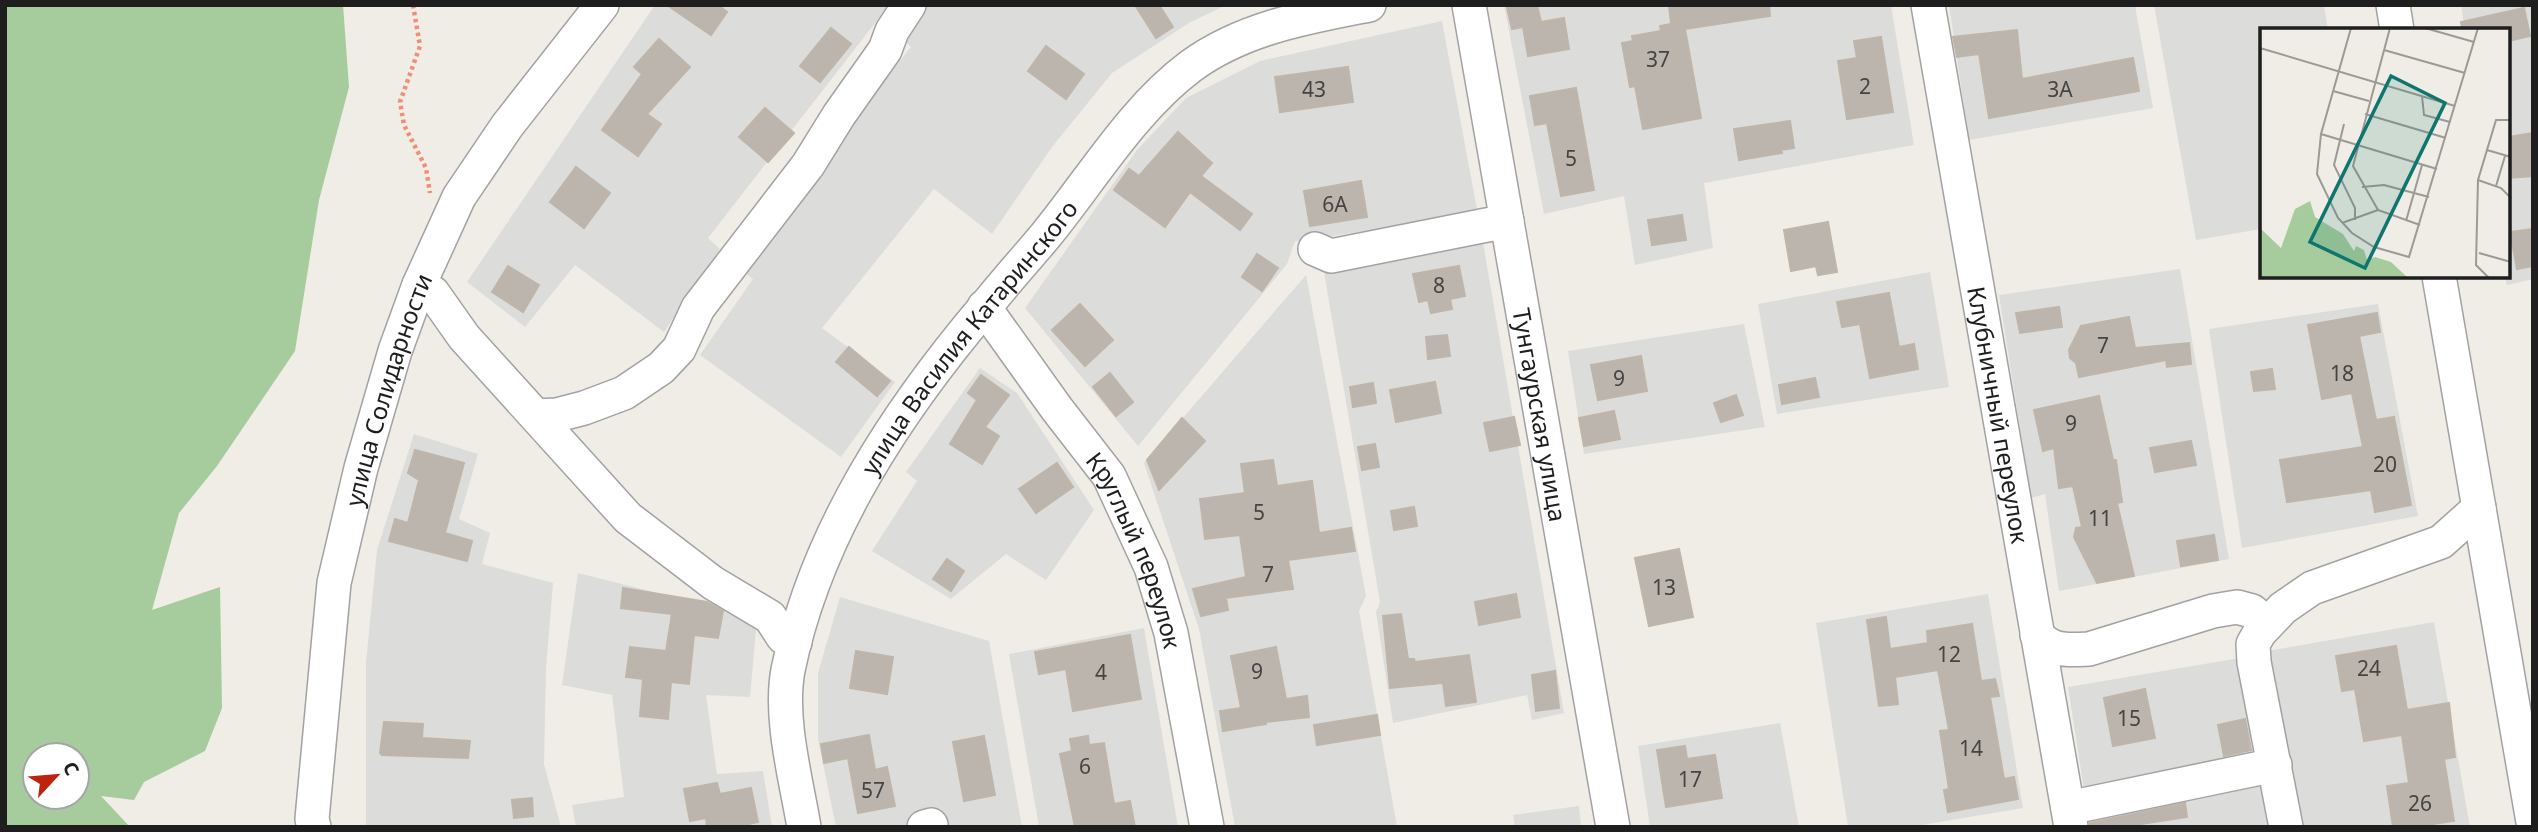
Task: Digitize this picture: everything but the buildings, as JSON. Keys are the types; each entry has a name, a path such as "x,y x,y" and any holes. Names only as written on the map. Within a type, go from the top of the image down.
{"street":[{"name":"улица Солидарности","path":"314,827 312,819 334,583 365,455 419,285 459,197 507,126 602,5"},
{"path":"536,416 557,415 584,408 624,393 661,368 679,349 698,308 808,165 885,50 892,31 909,5"},
{"name":"улица Василия Катаринского","path":"804,827 787,722 786,694 795,642 808,600 834,535 870,463 984,307 1045,237 1148,105 1191,66 1231,41 1289,20 1369,5"},
{"name":"Тунгаурская улица","path":"1469,5 1613,827"},
{"name":"Клубничный переулок","path":"1928,5 2069,817"},
{"path":"2393,5 2397,28"},
{"path":"1315,249 1331,256 1507,221"},
{"path":"2439,278 2533,822"},
{"path":"419,285 433,293 464,337 628,518 713,583 771,617 783,638 795,642"},
{"name":"Круглый переулок","path":"984,307 1108,476 1124,504 1151,567 1171,633 1207,827"},
{"path":"2286,827 2253,644 2266,625 2283,608 2312,587 2441,542 2479,508"},
{"path":"2038,635 2047,646 2070,650 2089,649 2213,611 2237,607 2252,611 2266,625"},
{"path":"2069,817 2274,765"}],"path":[{"path":"413,5 419,46 400,102 404,125 426,168 431,200 447,225"}],"shaded area":[{"path":"655,5 889,5 708,238 720,249 664,332 575,265 525,327 467,282"},
{"path":"926,5 1226,5 1189,23 1112,73 1052,147 992,234 934,189 822,328 895,382 841,457 700,355 753,279 738,267 911,47 902,38"},
{"path":"1504,5 1891,5 1914,145 1704,183 1713,248 1635,265 1624,196 1544,214"},
{"path":"1949,5 2135,5 2153,108 1969,140"},
{"path":"2154,5 2324,5 2328,28 2260,28 2260,229 2196,240"},
{"path":"2461,5 2533,5 2533,279 2507,285 2505,278 2510,278 2510,28 2465,28"},
{"path":"1442,21 1478,215 1295,241 1287,264 1138,446 1025,308 1137,150 1186,98 1260,61"},
{"path":"1482,237 1564,713 1532,720 1527,695 1393,723 1376,612 1380,602 1323,266"},
{"path":"2180,269 2229,559 2059,591 2045,494 2031,498 1999,295"},
{"path":"1930,272 1949,387 1777,414 1758,304"},
{"path":"1306,275 1366,596 1359,611 1397,827 1235,827 1199,629 1144,463"},
{"path":"2378,304 2418,516 2242,548 2209,329"},
{"path":"1744,324 1765,427 1584,454 1568,351"},
{"path":"980,368 1017,393 1094,510 1046,580 1006,554 951,599 872,551 917,481 906,472"},
{"path":"414,434 478,454 459,519 490,533 482,564 553,583 546,669 544,764 561,827 366,827 366,663 377,550"},
{"path":"578,573 757,618 750,697 706,695 717,774 763,771 772,827 576,827 572,805 624,797 612,695 562,685"},
{"path":"1988,594 2023,808 1910,827 1848,827 1816,623"},
{"path":"840,597 989,641 1022,827 836,827 818,739 818,673"},
{"path":"2434,622 2470,827 2295,827 2262,652"},
{"path":"1144,628 1178,827 1039,827 1009,654"},
{"path":"2246,657 2265,758 2085,796 2068,687"},
{"path":"1780,723 1799,827 1650,827 1638,746"},
{"path":"2269,775 2279,827 2088,827 2084,810"},
{"path":"1579,806 1581,827 1515,827 1513,815"}],"green space":[{"path":"5,5 343,5 349,87 319,200 295,351 217,466 179,513 152,610 220,587 222,708 205,751 144,782 134,800 101,796 130,827 5,827"}]}
